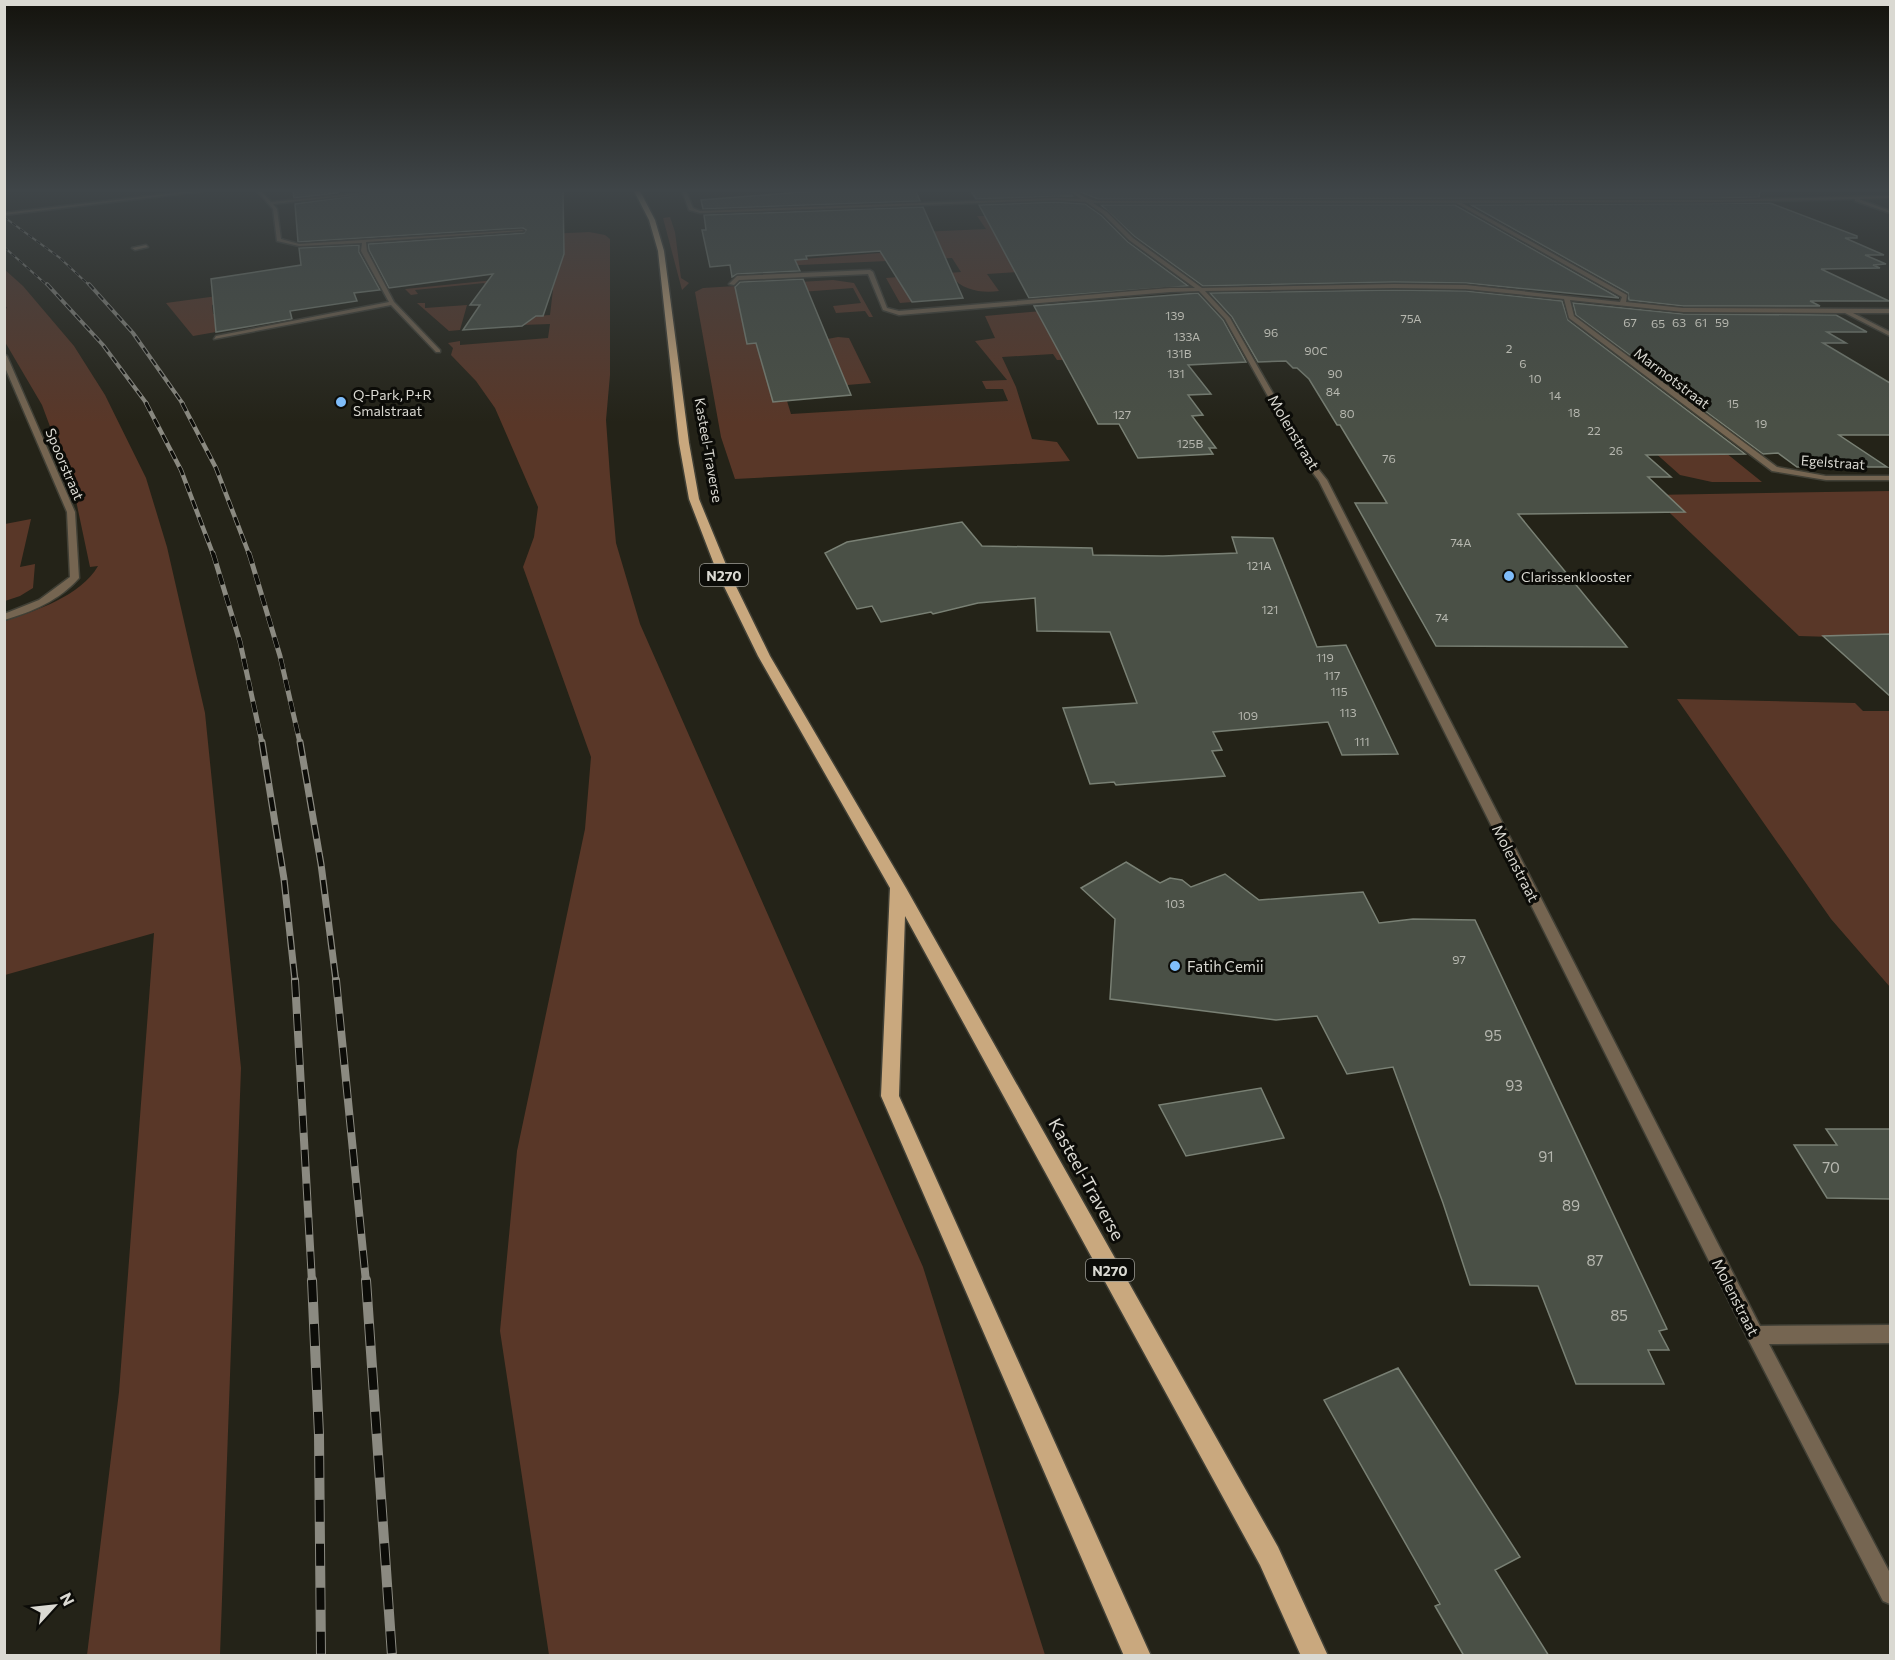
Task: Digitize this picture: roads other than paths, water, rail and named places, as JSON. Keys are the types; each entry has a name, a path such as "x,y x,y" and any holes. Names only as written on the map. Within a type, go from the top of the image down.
{"main road":[{"name":"Kasteel-Traverse","path":"663,268 684,443 694,499 714,552 764,656 898,888 1269,1556 1315,1656"},
{"path":"898,888 890,1096 1138,1656"}],"street":[{"path":"373,268 392,303 438,351"},
{"name":"Molenstraat","path":"1172,268 1200,289 1227,318 1308,460 1323,480 1755,1335 1890,1594"},
{"path":"1576,268 1625,296 1622,304"},
{"path":"732,284 737,278 870,272 885,309 899,313 1200,289 1466,287 1683,310 1890,311"},
{"name":"Marmotstraat","path":"1567,298 1571,317 1775,469"},
{"path":"216,338 392,303"},
{"path":"1847,311 1890,334"},
{"name":"Spoorstraat","path":"4,356 71,512 75,578 59,593 31,610 4,617"},
{"name":"Egelstraat","path":"1775,469 1826,478 1890,478"},
{"path":"1755,1335 1890,1334"}],"railway":[{"path":"28,268 48,286"},
{"path":"71,268 90,286"},
{"path":"47,284 103,345 147,404"},
{"path":"89,284 133,333 183,404"},
{"path":"146,403 181,470 213,554"},
{"path":"182,403 216,468 249,554"},
{"path":"213,553 240,642 262,743"},
{"path":"249,553 280,656 300,743"},
{"path":"262,742 284,879 295,981"},
{"path":"300,742 321,864 336,981"},
{"path":"295,980 312,1282"},
{"path":"336,980 366,1282"},
{"path":"312,1280 319,1435 321,1656"},
{"path":"366,1280 392,1656"}],"place":[{"name":"Q-Park, P+R Smalstraat","path":"341,402"},
{"name":"Clarissenklooster","path":"1509,576"},
{"name":"Fatih Cemii","path":"1175,966"}]}
